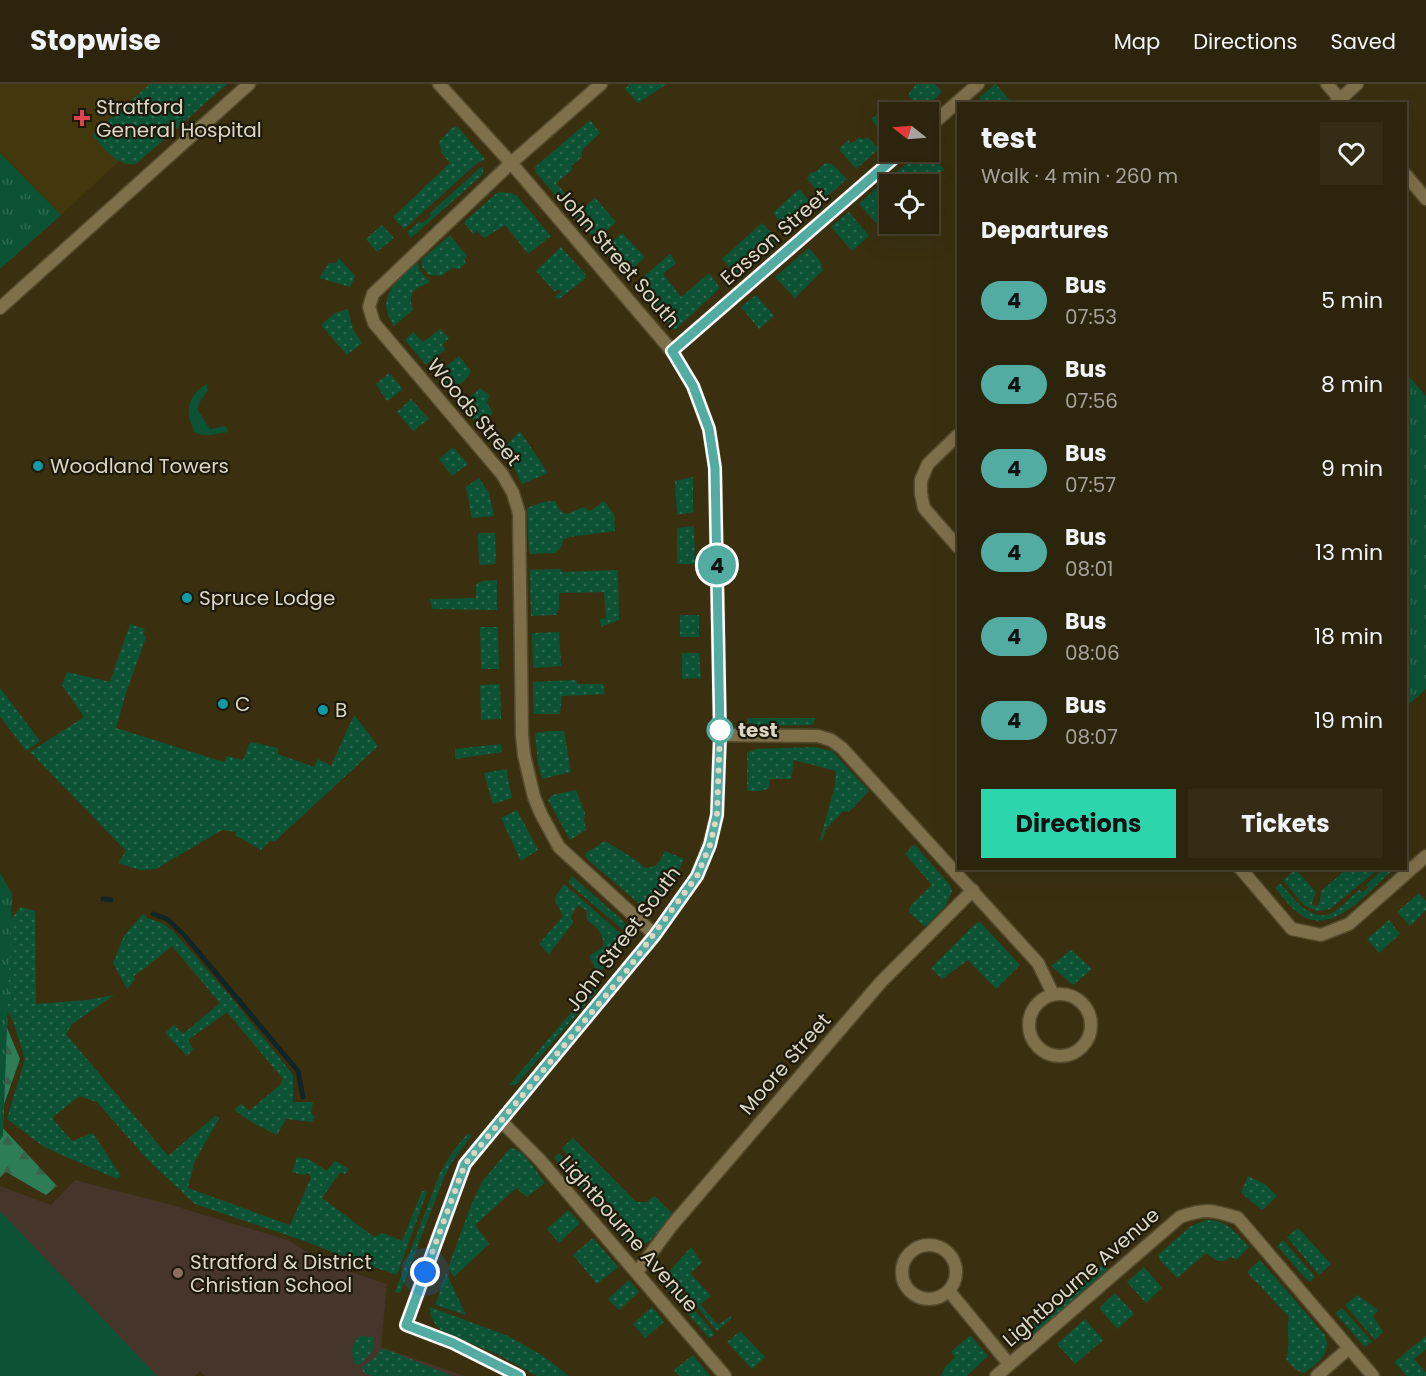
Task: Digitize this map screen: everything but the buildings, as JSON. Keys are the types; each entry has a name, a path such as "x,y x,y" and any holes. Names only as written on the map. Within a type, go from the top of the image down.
{"street":[{"path":"0,308 249,84"},
{"name":"John Street South","path":"439,84 511,163 672,351 693,386 709,429 715,468 720,735 717,815 710,845 697,876 655,935 465,1164 406,1325 453,1343 519,1376"},
{"name":"Woods Street","path":"601,84 511,163 373,294 369,307 374,323 502,474 513,493 519,513 524,755 534,797 560,847 655,935"},
{"path":"958,102 978,84"},
{"path":"1327,84 1339,102 1357,84"},
{"path":"939,118 957,102"},
{"name":"Easson Street","path":"672,351 889,162"},
{"path":"1407,176 1426,198"},
{"path":"957,436 928,464 921,480 921,494 924,508 957,546"},
{"path":"720,735 814,736 831,740 842,748 1038,963 1053,994"},
{"path":"1242,870 1292,929 1322,935 1349,924 1426,856"},
{"name":"Moore Street","path":"637,1272 678,1218 881,982 973,890"},
{"path":"1053,994 1067,994 1078,998 1089,1011 1092,1026 1087,1042 1079,1050 1069,1055 1052,1055 1042,1051 1032,1038 1029,1028 1030,1016 1035,1005 1043,998 1053,994"},
{"name":"Lightbourne Avenue","path":"501,1121 524,1143 725,1376"},
{"name":"Lightbourne Avenue","path":"996,1376 1180,1217 1199,1210 1214,1210 1238,1218 1373,1376"},
{"path":"922,1246 935,1246 950,1255 956,1267 956,1277 949,1291 940,1298 925,1299 914,1295 907,1288 902,1274 903,1265 910,1253 922,1246"},
{"path":"949,1291 1009,1364"},
{"path":"1317,1376 1349,1348"}],"shaded area":[{"name":"Stratford General Hospital","path":"0,84 202,84 61,215 0,153"},
{"name":"Stratford & District Christian School","path":"75,1180 168,1204 288,1240 324,1263 387,1284 381,1347 465,1376 205,1376 200,1371 195,1376 0,1376 0,1186 51,1205"}],"green space":[{"path":"150,84 227,84 136,164 117,160 107,152 93,134"},
{"path":"630,84 667,84 638,103 625,89"},
{"path":"916,84 935,84 942,92 931,102 914,102 908,95"},
{"path":"996,84 1011,102 982,102 979,98"},
{"path":"879,113 879,129 871,119"},
{"path":"590,120 600,133 582,150 582,157 571,166 572,170 556,183 580,211 595,198 616,222 596,240 535,172 535,167"},
{"path":"457,126 485,159 476,164 404,229 393,217 450,163 442,153 439,142 452,128"},
{"path":"860,137 869,138 879,149 856,169 839,149 848,140 851,144"},
{"path":"0,153 61,215 0,269"},
{"path":"909,162 936,162 944,169 939,175 894,174"},
{"path":"825,163 832,164 847,179 824,199 807,179 810,173 817,171"},
{"path":"484,167 482,175 411,238 407,232 420,221 422,223 431,216 430,213 480,168"},
{"path":"879,186 879,220 876,223 859,204"},
{"path":"799,189 815,207 787,230 773,213"},
{"path":"498,192 517,196 551,236 528,254 505,225 484,238 477,231 473,234 464,222"},
{"path":"849,212 869,236 852,251 831,227"},
{"path":"762,223 778,240 736,276 722,259"},
{"path":"382,225 394,238 377,252 366,239"},
{"path":"622,233 645,257 626,275 603,250"},
{"path":"450,235 467,256 464,259 466,263 459,269 452,268 441,276 429,275 422,267 422,259"},
{"path":"561,247 586,275 586,278 559,299 554,297 561,292 560,290 554,291 536,271"},
{"path":"809,248 820,261 823,270 795,298 775,277"},
{"path":"670,254 676,263 663,274 681,297 709,273 720,288 675,330 634,285"},
{"path":"339,258 355,276 350,287 319,278 329,263 336,263"},
{"path":"418,262 419,270 430,282 413,292 411,298 413,310 394,326 388,316 387,298 396,283"},
{"path":"756,295 774,316 759,329 741,307"},
{"path":"348,309 353,330 362,343 347,355 321,325 335,313"},
{"path":"440,329 449,338 442,345 446,349 426,365 405,340 413,332 423,342"},
{"path":"459,356 471,371 468,377 451,393 436,375"},
{"path":"389,373 403,389 387,401 376,384"},
{"path":"1407,374 1426,396 1426,689 1407,706"},
{"path":"207,384 208,390 197,409 210,429 226,426 228,432 202,435 194,430 189,417 189,406 197,391"},
{"path":"480,388 489,395 487,403 493,413 478,425 462,405"},
{"path":"411,399 429,419 413,431 397,412"},
{"path":"520,431 548,473 522,484 515,469 501,451"},
{"path":"453,447 468,464 452,476 439,459"},
{"path":"693,477 693,512 677,515 675,481"},
{"path":"479,478 489,493 494,516 472,518 466,487"},
{"path":"555,501 561,512 568,514 583,507 590,511 604,501 614,514 615,531 569,537 563,540 562,546 555,553 529,554 527,508 543,502"},
{"path":"694,526 695,564 677,564 677,528"},
{"path":"478,533 495,533 496,564 479,565"},
{"path":"560,569 562,572 618,570 619,620 601,627 600,619 606,618 604,592 559,593 559,608 556,615 531,616 530,570"},
{"path":"497,580 497,610 432,609 430,599 476,598 476,585 482,581"},
{"path":"680,615 699,615 699,637 680,637"},
{"path":"130,624 145,629 143,634 146,637 116,728 224,762 227,756 243,760 250,742 278,748 278,754 314,767 318,759 331,766 354,715 378,746 274,842 271,840 261,850 235,835 236,832 222,830 156,869 140,870 118,863 126,851 30,752 84,717 62,685 67,672 110,682"},
{"path":"480,627 498,627 499,669 481,669"},
{"path":"559,632 561,666 533,668 532,633"},
{"path":"682,653 699,653 701,678 682,679"},
{"path":"576,680 577,684 603,684 605,694 562,696 560,714 534,714 533,682"},
{"path":"500,684 501,719 481,720 480,685"},
{"path":"0,688 40,741 26,751 0,716"},
{"path":"747,718 816,718 812,725 760,726 747,723"},
{"path":"564,731 571,772 542,779 535,733"},
{"path":"501,744 502,752 455,759 455,749"},
{"path":"814,747 832,751 869,791 849,812 843,811 826,829 822,841 820,840 835,785 836,771 794,760 791,779 770,779 768,789 747,791 747,753 756,749"},
{"path":"506,769 512,798 493,804 484,773"},
{"path":"576,790 585,813 586,830 570,840 548,800 552,795"},
{"path":"517,810 538,850 521,861 501,818"},
{"path":"605,841 632,857 643,867 655,866 665,851 684,859 676,876 653,909 643,907 586,858 586,853"},
{"path":"914,844 949,884 952,891 946,905 925,927 909,912 911,905 932,885 905,854"},
{"path":"1295,870 1298,872 1316,892 1313,906 1320,902 1321,891 1346,870 1377,870 1330,909 1317,911 1304,905 1283,880"},
{"path":"1382,870 1393,870 1349,909 1323,920 1310,919 1297,912 1275,888 1280,883 1303,908 1318,915 1326,915 1337,910 1359,890 1363,892 1368,887 1366,885"},
{"path":"0,873 12,894 3,1136 0,1140"},
{"path":"572,876 622,920 633,933 629,935 574,888 568,882"},
{"path":"564,884 628,940 598,974 589,956 604,946 603,939 598,929 587,919 587,911 578,905 571,916 573,923 549,954 539,944 563,916 555,898"},
{"path":"1419,893 1426,901 1426,910 1410,926 1397,912"},
{"path":"21,907 35,911 36,1004 87,1000 114,995 72,1024 66,1034 168,1156 216,1115 219,1118 194,1163 188,1188 290,1225 311,1178 309,1173 304,1175 292,1172 297,1157 308,1159 327,1171 335,1161 349,1169 345,1174 340,1172 322,1198 374,1237 383,1233 402,1241 422,1191 427,1192 397,1275 195,1204 147,1159 97,1102 79,1096 52,1118 72,1141 93,1133 121,1176 117,1179 44,1147 7,1119 25,1059 13,1021 1,999 6,925"},
{"path":"143,914 147,918 164,924 175,933 230,996 293,1075 293,1102 313,1102 311,1113 315,1117 312,1122 286,1119 277,1135 234,1110 241,1104 249,1111 281,1084 283,1079 227,1012 188,1040 193,1049 187,1056 165,1033 174,1025 183,1034 220,1003 172,946 139,971 127,989 113,963 124,936"},
{"path":"1389,920 1400,934 1379,953 1367,939"},
{"path":"980,922 1020,965 996,989 968,960 942,979 931,968 975,924"},
{"path":"1071,950 1092,969 1073,985 1051,966"},
{"path":"593,987 597,991 516,1085 509,1085"},
{"path":"0,1011 20,1059 0,1116"},
{"path":"0,1125 57,1186 46,1195 6,1172 0,1177"},
{"path":"468,1133 471,1136 444,1177 400,1293 395,1292 440,1173 453,1151"},
{"path":"573,1138 636,1202 647,1202 654,1196 673,1214 649,1242 643,1244 562,1148"},
{"path":"510,1148 521,1152 545,1183 527,1197 516,1188 475,1225 489,1244 454,1277 448,1268 471,1205 482,1182"},
{"path":"559,1153 639,1245 627,1243 554,1158"},
{"path":"1248,1176 1266,1185 1277,1196 1262,1210 1241,1193"},
{"path":"568,1210 580,1223 559,1243 547,1229"},
{"path":"0,1211 157,1376 0,1376"},
{"path":"1206,1220 1225,1224 1249,1247 1236,1260 1231,1257 1217,1261 1206,1253 1177,1278 1158,1255 1191,1226"},
{"path":"1298,1228 1331,1264 1319,1275 1287,1237"},
{"path":"593,1238 618,1267 597,1284 573,1255"},
{"path":"1283,1240 1315,1277 1309,1282 1277,1246"},
{"path":"691,1247 702,1263 690,1273 711,1296 700,1304 718,1325 731,1316 732,1318 717,1331 669,1272"},
{"path":"1260,1260 1325,1335 1327,1348 1325,1353 1319,1362 1304,1373 1296,1370 1286,1359 1289,1317 1247,1272"},
{"path":"1103,1264 1108,1270 1031,1337 1024,1342 1013,1343 1015,1340"},
{"path":"1144,1267 1162,1288 1146,1303 1127,1282"},
{"path":"446,1273 466,1315 435,1305"},
{"path":"665,1276 715,1334 709,1338 660,1282"},
{"path":"629,1280 639,1292 619,1310 608,1299"},
{"path":"1115,1293 1134,1314 1117,1329 1099,1308"},
{"path":"1357,1295 1378,1310 1373,1316 1383,1332 1375,1340 1345,1305"},
{"path":"430,1307 508,1336 543,1356 569,1376 537,1376 497,1354 443,1332 434,1321"},
{"path":"652,1307 664,1322 645,1338 633,1324"},
{"path":"1342,1308 1372,1342 1365,1347 1335,1313"},
{"path":"1085,1319 1103,1340 1075,1364 1057,1344"},
{"path":"740,1331 765,1357 752,1369 727,1342"},
{"path":"970,1335 988,1356 967,1376 941,1376 945,1367 955,1357 951,1352"},
{"path":"360,1336 373,1337 373,1350 361,1364 355,1364 352,1349"},
{"path":"1426,1336 1426,1349 1414,1359 1426,1376 1407,1376 1394,1362"},
{"path":"385,1349 451,1376 373,1376 363,1372 362,1367 376,1357 380,1350"},
{"path":"693,1355 710,1376 679,1376 674,1370"}],"waterway":[{"path":"103,899 111,900"},
{"path":"153,914 167,919 184,935 298,1071 303,1097"}],"bus line":[{"name":"4","path":"519,1376 453,1343 406,1325 465,1164 655,935 697,876 710,845 717,815 720,735 715,468 709,429 693,386 672,351 889,162"}],"place":[{"name":"Stratford General Hospital","path":"82,118"},
{"name":"Woodland Towers","path":"38,466"},
{"name":"Spruce Lodge","path":"187,598"},
{"name":"C","path":"223,704"},
{"name":"B","path":"323,710"},
{"name":"test","path":"720,730"},
{"name":"Stratford & District Christian School","path":"178,1273"}],"route":[{"path":"425,1272 465,1164 628,969 697,876 710,845 717,815 720,730"}]}
